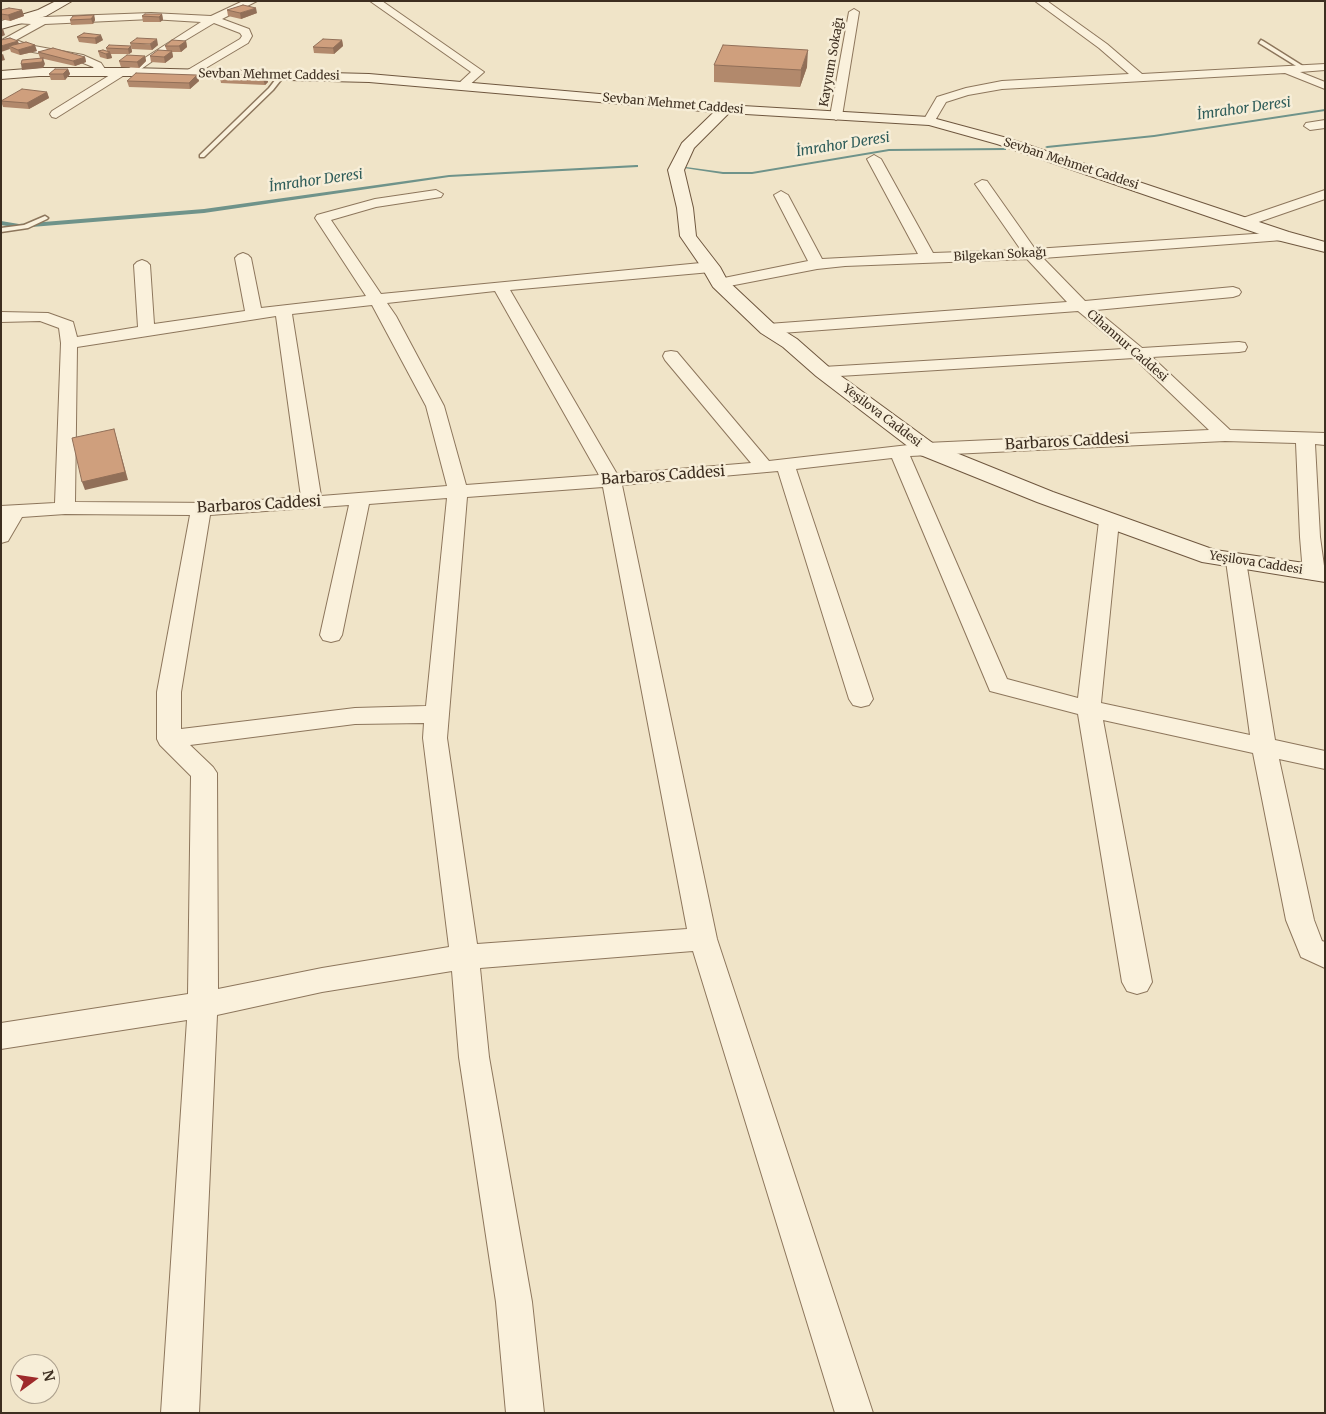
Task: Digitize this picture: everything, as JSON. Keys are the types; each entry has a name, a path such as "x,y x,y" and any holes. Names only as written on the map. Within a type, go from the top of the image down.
{"main road":[{"path":"1,25 42,13 66,1"},
{"name":"Sevban Mehmet Caddesi","path":"1,75 39,72 126,72 369,78 726,109 929,121 994,138 1283,236 1325,247"},
{"name":"Yeşilova Caddesi","path":"726,109 687,146 676,170 685,208 688,236 715,275 768,329 926,449 1045,498 1211,557 1319,573"}],"street":[{"path":"56,114 213,19 252,1"},
{"path":"376,1 478,72 462,86"},
{"path":"1040,1 1103,46 1140,78"},
{"name":"Kayyum Sokağı","path":"836,116 854,12"},
{"path":"17,21 151,16 213,19 242,29 246,33 246,38 190,73"},
{"path":"45,21 7,40 26,48 79,57 97,65 102,72"},
{"path":"929,121 941,100 966,92 1002,85 1325,67"},
{"path":"1286,70 1325,86"},
{"path":"1310,126 1325,124"},
{"path":"874,159 928,258"},
{"name":"Cihannur Caddesi","path":"982,184 1031,254 1082,306 1138,354 1225,436"},
{"path":"436,194 375,203 322,218 388,316 435,406 458,491 435,738 465,958 474,1057 514,1302 525,1413"},
{"path":"1245,222 1325,194"},
{"path":"781,196 817,264"},
{"name":"Bilgekan Sokağı","path":"69,343 283,310 500,286 715,275 845,261 1031,254 1283,236"},
{"path":"242,258 254,314"},
{"path":"142,265 146,330"},
{"path":"500,286 611,480 703,939 854,1413"},
{"path":"768,329 1082,306 1233,292"},
{"path":"283,310 312,502"},
{"path":"1,317 42,316 67,325 69,343 64,508"},
{"path":"823,372 1240,347"},
{"path":"671,356 774,466 861,699"},
{"name":"Barbaros Caddesi","path":"8,512 64,508 202,509 312,502 774,466 926,449 1225,436 1315,439"},
{"path":"1315,439 1310,537 1319,573"},
{"path":"899,452 998,685 1089,709 1325,760"},
{"path":"331,635 360,498"},
{"path":"180,1413 203,1005 204,773 169,740 169,692 202,509"},
{"path":"1,537 8,512"},
{"path":"1110,521 1089,709 1137,982"},
{"path":"1236,561 1264,746 1300,920 1310,949 1325,956"},
{"path":"169,740 355,716 438,714"},
{"path":"1,1036 203,1005 322,980 465,958 703,939"}],"lane":[{"path":"1261,42 1304,68"},
{"path":"202,156 271,89 281,76"},
{"path":"1,230 26,227 45,218"}],"building":[{"path":"243,5 256,8 240,13 227,10"},
{"path":"9,8 22,10 8,15 1,14 1,10"},
{"path":"145,14 162,14 159,17 142,16"},
{"path":"94,15 91,19 70,20 73,16"},
{"path":"84,33 101,35 95,38 77,37"},
{"path":"10,38 18,41 1,46 1,40"},
{"path":"137,38 157,39 150,44 130,43"},
{"path":"323,39 342,40 333,48 313,47"},
{"path":"172,40 186,41 179,46 165,46"},
{"path":"26,42 35,45 18,50 9,46"},
{"path":"109,45 131,46 128,49 106,48"},
{"path":"723,45 808,50 801,70 714,65"},
{"path":"53,48 85,57 73,61 38,52"},
{"path":"158,50 172,51 164,57 150,56"},
{"path":"98,51 110,52 106,54"},
{"path":"127,55 145,56 137,62 119,61"},
{"path":"43,58 42,62 21,64 22,60"},
{"path":"55,69 68,69 63,74 49,74"},
{"path":"136,73 197,75 189,83 127,81"},
{"path":"223,74 267,76 263,79 220,78"},
{"path":"22,89 47,92 27,103 1,101"},
{"path":"114,429 125,472 82,482 72,438"}],"waterway":[{"name":"İmrahor Deresi","path":"1047,147 1154,136 1325,110"},
{"name":"İmrahor Deresi","path":"686,168 723,173 752,173 889,150 1004,149"},
{"name":"İmrahor Deresi","path":"1,223 19,226 204,211 449,176 636,166"}]}
